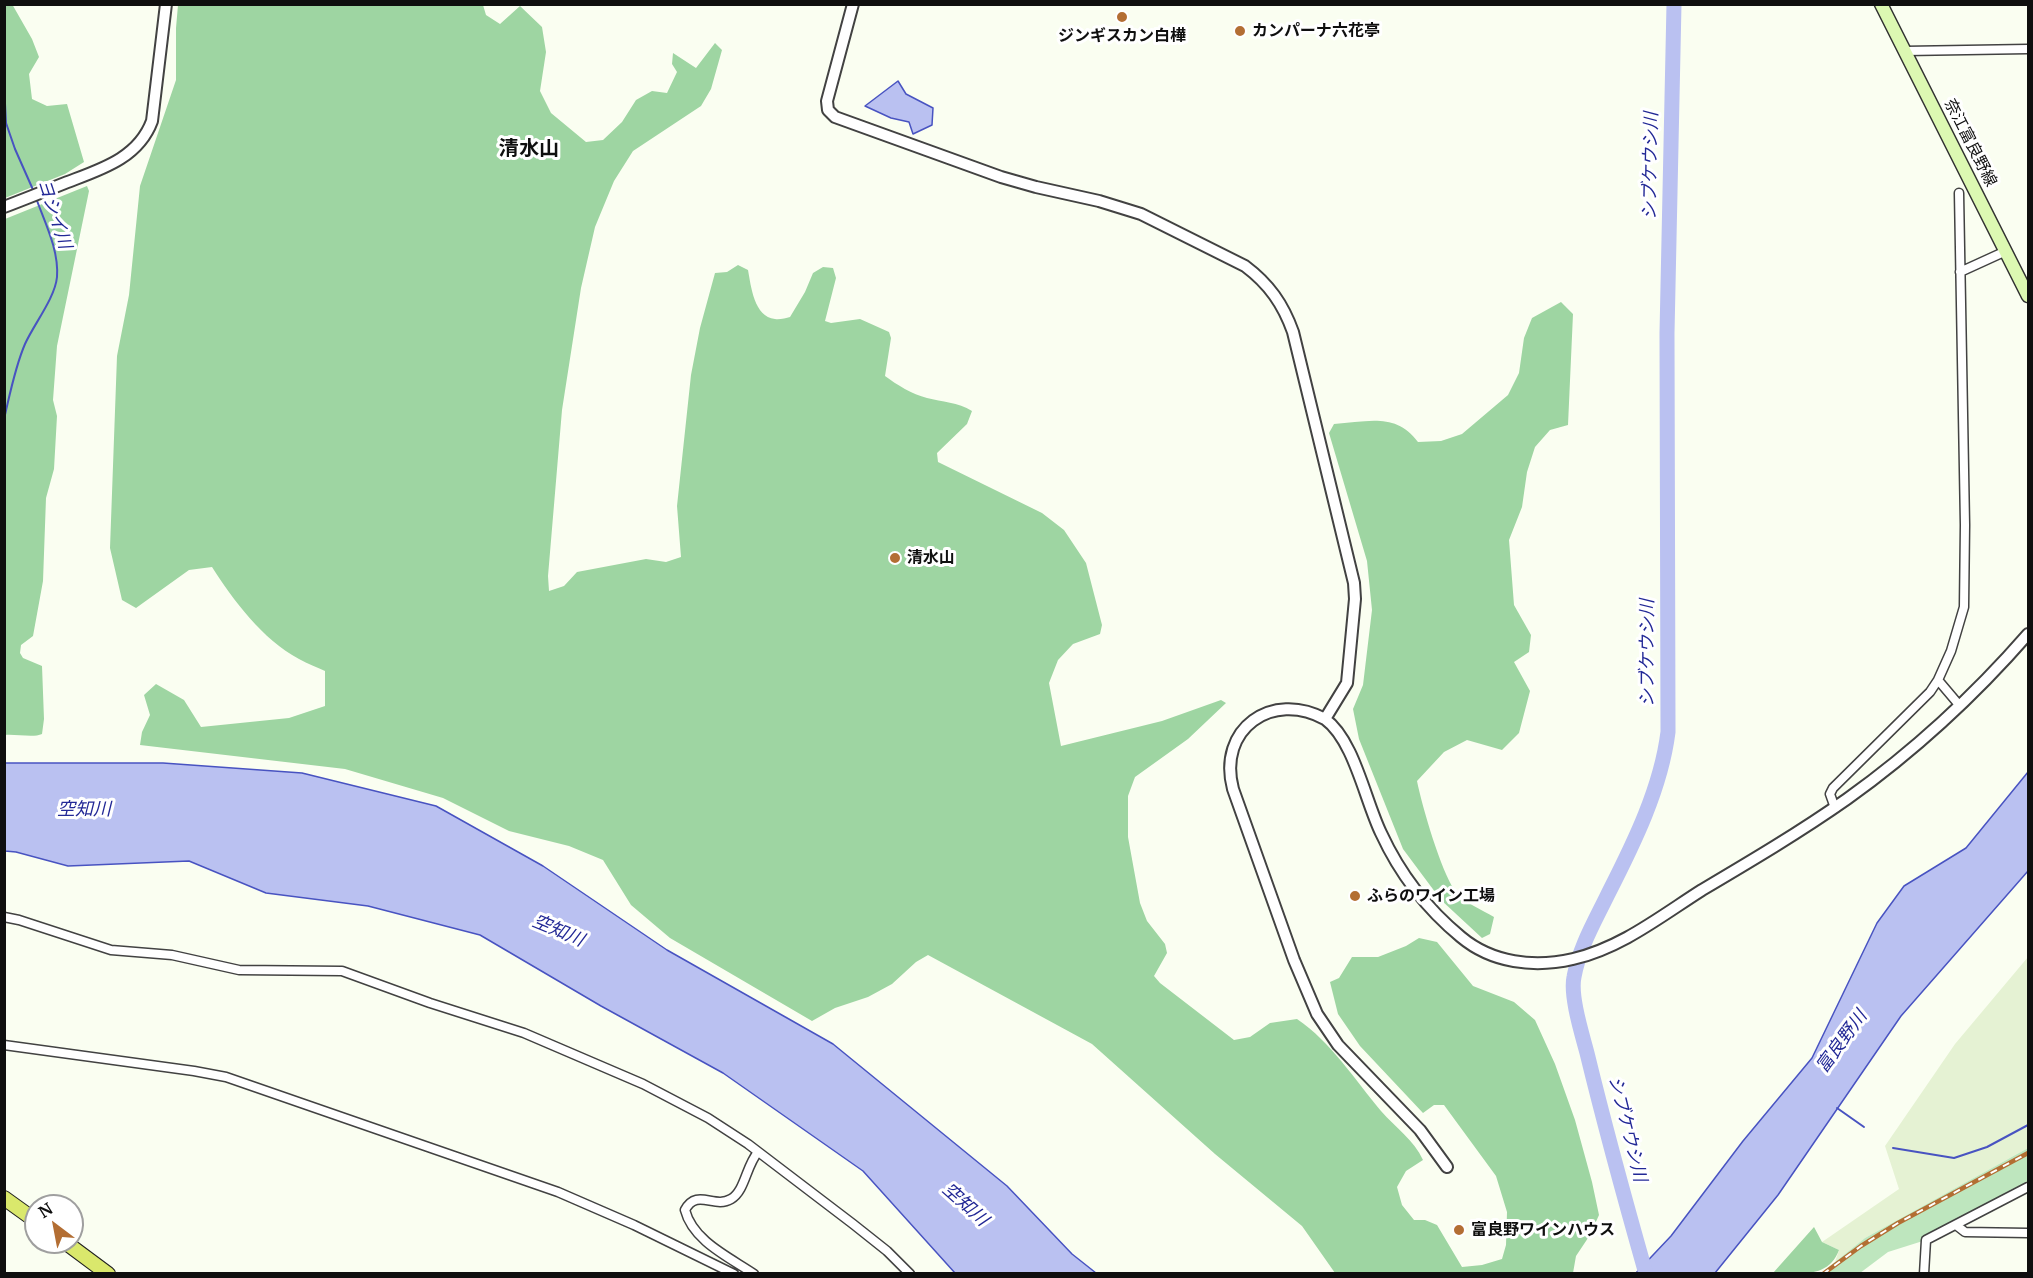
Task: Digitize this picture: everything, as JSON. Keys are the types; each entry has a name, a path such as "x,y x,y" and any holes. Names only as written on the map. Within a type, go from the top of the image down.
{"highway":[{"path":"4,1198 24,1212"},
{"path":"81,1254 108,1274"}],"main road":[{"name":"奈江富良野線","path":"1881,4 2028,296"}],"street":[{"path":"4,207 115,162 137,146 149,130 152,121 166,4"},
{"path":"853,4 827,101 828,110 835,117 1001,177 1036,188 1107,203 1141,214 1245,266 1274,292 1293,332 1354,583 1355,599 1347,683 1325,719"},
{"path":"1905,51 2028,49"},
{"path":"1834,808 1830,794 1833,788 1930,692 1951,651 1960,623 1965,589 1959,194"},
{"path":"1960,272 2006,251"},
{"path":"1447,1167 1420,1130 1338,1045 1317,1014 1294,960 1233,789 1230,771 1232,752 1241,733 1256,719 1273,711 1294,708 1325,719 1336,728 1346,743 1386,845 1411,883 1434,910 1460,936 1487,954 1523,963 1549,963 1575,958 1610,946 1834,808 1889,768 1960,706 2028,634"},
{"path":"1938,680 1960,706"},
{"path":"4,917 111,950 172,955 239,970 342,971 430,1003 524,1033 596,1062 708,1118 758,1152 878,1244 910,1274"},
{"path":"4,1045 226,1077 558,1192 634,1225 734,1274"},
{"path":"754,1274 709,1245 696,1232 685,1210 688,1203 694,1200 725,1202 733,1198 744,1184 746,1171 758,1152"},
{"path":"1924,1274 1926,1240 2028,1187"},
{"path":"1956,1225 1965,1232 2028,1233"}],"green space":[{"path":"12,4 32,39 39,57 29,74 32,99 47,106 67,104 84,162 65,174 5,198 4,5"},
{"path":"178,5 483,5 486,15 500,24 520,6 542,27 546,52 540,91 551,113 586,142 603,140 622,122 636,100 652,91 667,93 677,72 672,64 673,53 696,68 715,43 722,50 711,89 701,106 633,151 614,181 595,227 581,288 562,410 548,576 549,591 564,586 577,572 646,559 666,562 681,557 677,506 691,375 700,328 715,273 727,272 738,265 748,270 752,292 758,307 768,317 778,319 790,317 813,273 823,267 833,268 836,278 825,321 831,323 860,319 889,332 891,338 885,376 916,394 956,404 972,411 967,424 937,453 938,462 1042,513 1064,530 1086,563 1102,625 1100,634 1073,644 1058,660 1049,683 1061,746 1162,721 1221,700 1226,703 1188,739 1135,777 1128,796 1128,837 1140,903 1147,921 1165,944 1167,953 1154,976 1234,1040 1250,1037 1270,1023 1297,1019 1309,1028 1332,1050 1381,1111 1410,1140 1423,1160 1406,1171 1397,1187 1402,1205 1414,1220 1425,1220 1437,1225 1462,1267 1482,1265 1502,1259 1506,1245 1507,1212 1496,1176 1444,1105 1434,1105 1423,1113 1360,1046 1338,1014 1330,982 1339,978 1352,957 1378,957 1419,938 1437,942 1473,986 1514,1002 1535,1020 1555,1064 1575,1120 1599,1215 1590,1235 1576,1256 1573,1273 1335,1273 1302,1226 1215,1154 1092,1044 928,955 916,962 892,984 868,997 835,1008 812,1021 670,938 631,905 603,860 569,846 509,831 443,798 345,769 140,745 142,732 150,715 144,695 156,684 184,700 201,727 289,718 325,706 325,671 286,651 261,630 239,606 212,567 189,570 136,608 122,600 110,548 117,356 129,295 140,186 176,80"},
{"path":"87,186 89,191 57,346 53,400 57,416 54,469 46,498 43,581 33,636 21,645 20,653 23,658 42,666 44,719 42,734 5,735 5,219"},
{"path":"1561,302 1573,314 1568,425 1550,430 1535,447 1527,472 1522,507 1509,540 1514,605 1531,635 1529,652 1514,662 1530,691 1519,733 1502,750 1467,740 1444,752 1417,781 1433,838 1455,891 1473,906 1494,917 1490,934 1482,938 1441,900 1403,849 1359,739 1353,709 1363,685 1372,610 1367,561 1329,433 1334,424 1380,421 1400,426 1418,442 1441,441 1462,434 1508,395 1519,373 1524,338 1532,318"},
{"path":"2028,957 2028,1148 1865,1238 1835,1262 1839,1250 1822,1242 1899,1189 1885,1146 1955,1044"},
{"path":"2028,1148 2028,1187 1926,1240 1888,1252 1860,1273 1820,1274 1865,1238"},
{"path":"1814,1227 1822,1242 1839,1250 1828,1266 1803,1274 1773,1273"}],"water":[{"path":"898,81 906,94 933,108 932,125 913,134 909,122 891,118 865,106"},
{"name":"空知川","path":"5,763 163,763 302,773 436,806 543,866 667,950 833,1044 1007,1186 1072,1254 1096,1273 955,1273 863,1171 723,1073 601,1006 480,935 368,906 266,893 189,861 68,866 5,851"},
{"name":"富良野川","path":"2028,772 2028,871 1901,1016 1778,1195 1715,1273 1636,1273 1671,1236 1743,1141 1812,1058 1877,923 1904,886 1966,848"}],"waterway":[{"name":"シブケウシ川","path":"1646,1274 1580,1026 1573,985 1576,966 1584,945 1637,835 1653,794 1668,732 1667,333 1674,4"},
{"name":"ヨシイ川","path":"4,84 6,123 34,192"},
{"name":"ヨシイ川","path":"4,419 21,353 44,311 57,277 54,247 36,198"},
{"path":"1837,1108 1864,1127"},
{"path":"1893,1148 1954,1158 1987,1147 2028,1125"}],"railway":[{"path":"1823,1274 1898,1223 2028,1153"}],"place":[{"name":"ジンギスカン白樺","path":"1122,17"},
{"name":"カンパーナ六花亭","path":"1240,31"},
{"name":"清水山","path":"895,558"},
{"name":"ふらのワイン工場","path":"1355,896"},
{"name":"富良野ワインハウス","path":"1459,1230"}],"district":[{"name":"清水山","path":"529,149"}]}
